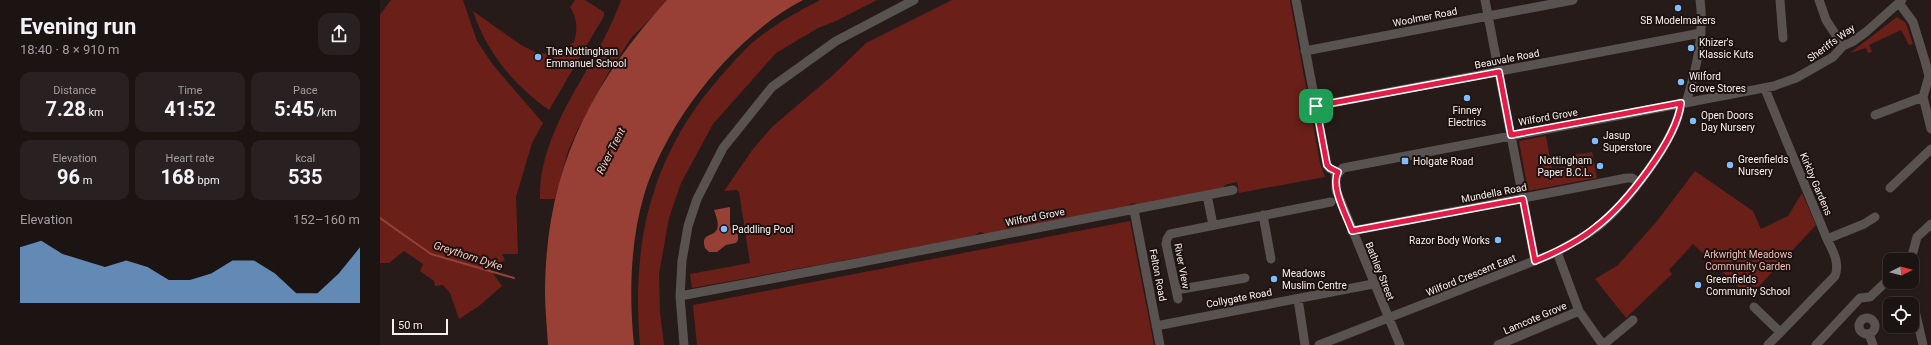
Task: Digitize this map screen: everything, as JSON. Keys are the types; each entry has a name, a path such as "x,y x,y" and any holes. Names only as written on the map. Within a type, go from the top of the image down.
{"street":[{"path":"684,345 680,296 682,261 688,226 697,199 723,148 772,87 836,41 914,0"},
{"path":"1296,0 1327,165 1338,172"},
{"path":"1485,0 1535,261"},
{"name":"Woolmer Road","path":"1305,51 1573,0"},
{"name":"Wilford Crescent East","path":"1319,345 1557,252 1596,227 1638,182 1671,133 1679,116 1695,72 1701,32 1700,0"},
{"path":"1780,0 1783,38"},
{"path":"1819,0 1826,20 1843,46"},
{"path":"1900,2 1913,22 1925,61 1928,76 1923,96 1931,129"},
{"name":"Sheriffs Way","path":"1765,88 1807,73 1833,57 1843,46 1852,42 1900,2"},
{"name":"Beauvale Road","path":"1316,106 1701,32"},
{"name":"Wilford Grove","path":"1338,172 1346,167 1765,88"},
{"name":"Kirkby Gardens","path":"1765,88 1836,258 1835,276 1768,345"},
{"path":"1875,115 1923,96"},
{"path":"1890,188 1931,148"},
{"name":"Bathley Street","path":"1338,172 1335,179 1336,190 1373,284 1400,345"},
{"name":"Mundella Road","path":"1352,231 1627,178 1632,178 1638,182"},
{"name":"Wilford Grove","path":"680,296 1233,190"},
{"path":"1207,195 1213,225"},
{"name":"River View","path":"1245,278 1177,295 1166,244 1168,236 1176,231 1331,202"},
{"name":"Felton Road","path":"1134,210 1160,345"},
{"path":"1263,215 1271,259"},
{"path":"1827,239 1864,224 1875,217"},
{"path":"1913,253 1917,237 1931,224"},
{"path":"1557,252 1580,311 1603,345 1633,320"},
{"name":"Collygate Road","path":"1156,326 1373,284"},
{"path":"1816,345 1860,298 1870,297 1883,285"},
{"path":"1298,298 1305,345"},
{"path":"1754,307 1780,332"},
{"name":"Lamcote Grove","path":"1498,345 1580,311"},
{"path":"1919,315 1923,345"},
{"path":"1869,334 1874,345"}],"green space":[{"path":"391,0 463,0 477,41 493,65 543,123 532,143 516,197 518,254 502,254 505,260 490,269 502,286 479,306 459,319 450,293 443,285 435,286 434,281 420,271 423,264 404,251 389,263 380,263 380,15"},
{"path":"575,0 585,0 604,12 604,16 549,110 524,90 503,66 485,40 473,11 521,45 539,54 564,51 563,50 574,42 576,24 570,7"},
{"path":"621,0 669,0 632,37 607,75 568,151 555,199 540,199 542,172 549,146 559,121 611,25"},
{"path":"820,0 877,0 836,21 818,28 776,53 713,124 681,183 669,218 659,274 660,313 664,345 640,345 638,307 639,271 643,236 651,202 662,169 677,138 696,107 720,77 748,47 780,22"},
{"path":"952,0 1290,0 1320,163 1325,177 1239,193 1237,182 1225,185 1223,189 1140,205 1132,203 1127,208 987,234 980,232 973,237 692,288 690,274 750,263 739,192 736,190 724,191 753,149 773,126 832,76 866,43"},
{"path":"1897,17 1906,23 1913,44 1909,45 1901,30 1869,45 1872,52 1868,53 1866,48 1850,53"},
{"path":"1546,136 1552,169 1574,165 1572,155 1592,152 1597,178 1528,191 1519,141"},
{"name":"Arkwright Meadows Community Garden","path":"1695,171 1753,211 1761,229 1788,216 1802,193 1816,225 1749,297 1693,244 1669,270 1672,274 1626,318 1595,279 1618,265 1657,221"},
{"path":"1130,221 1154,345 697,345 693,305"}],"water":[{"name":"River Trent","path":"667,0 803,0 777,16 752,35 728,58 706,83 686,110 669,138 655,167 639,213 633,251 631,289 634,345 548,345 545,291 547,248 553,208 563,170 577,134 594,99 615,65 639,33"},
{"name":"Paddling Pool","path":"730,207 730,227 738,235 738,240 736,243 726,245 717,252 709,252 705,248 704,241 705,238 715,232 718,228 714,210"}],"waterway":[{"name":"Greythorn Dyke","path":"380,218 431,254 514,278"}],"place":[{"name":"SB Modelmakers","path":"1678,8"},
{"name":"Khizer's Klassic Kuts","path":"1691,48"},
{"name":"The Nottingham Emmanuel School","path":"538,57"},
{"name":"Wilford Grove Stores","path":"1681,82"},
{"name":"Finney Electrics","path":"1467,98"},
{"name":"Open Doors Day Nursery","path":"1693,121"},
{"name":"Jasup Superstore","path":"1595,141"},
{"name":"Holgate Road","path":"1405,161"},
{"name":"Greenfields Nursery","path":"1730,165"},
{"name":"Nottingham Paper B.C.L.","path":"1600,166"},
{"name":"Paddling Pool","path":"724,229"},
{"name":"Razor Body Works","path":"1498,240"},
{"name":"Meadows Muslim Centre","path":"1274,279"},
{"name":"Greenfields Community School","path":"1698,285"}],"route":[{"path":"1499,72 1511,135 1681,103 1681,110 1671,133 1658,155 1627,196 1606,219 1582,238 1557,252 1535,261 1523,199 1352,231 1336,190 1335,179 1338,172 1327,165 1316,106 1499,72"}]}
